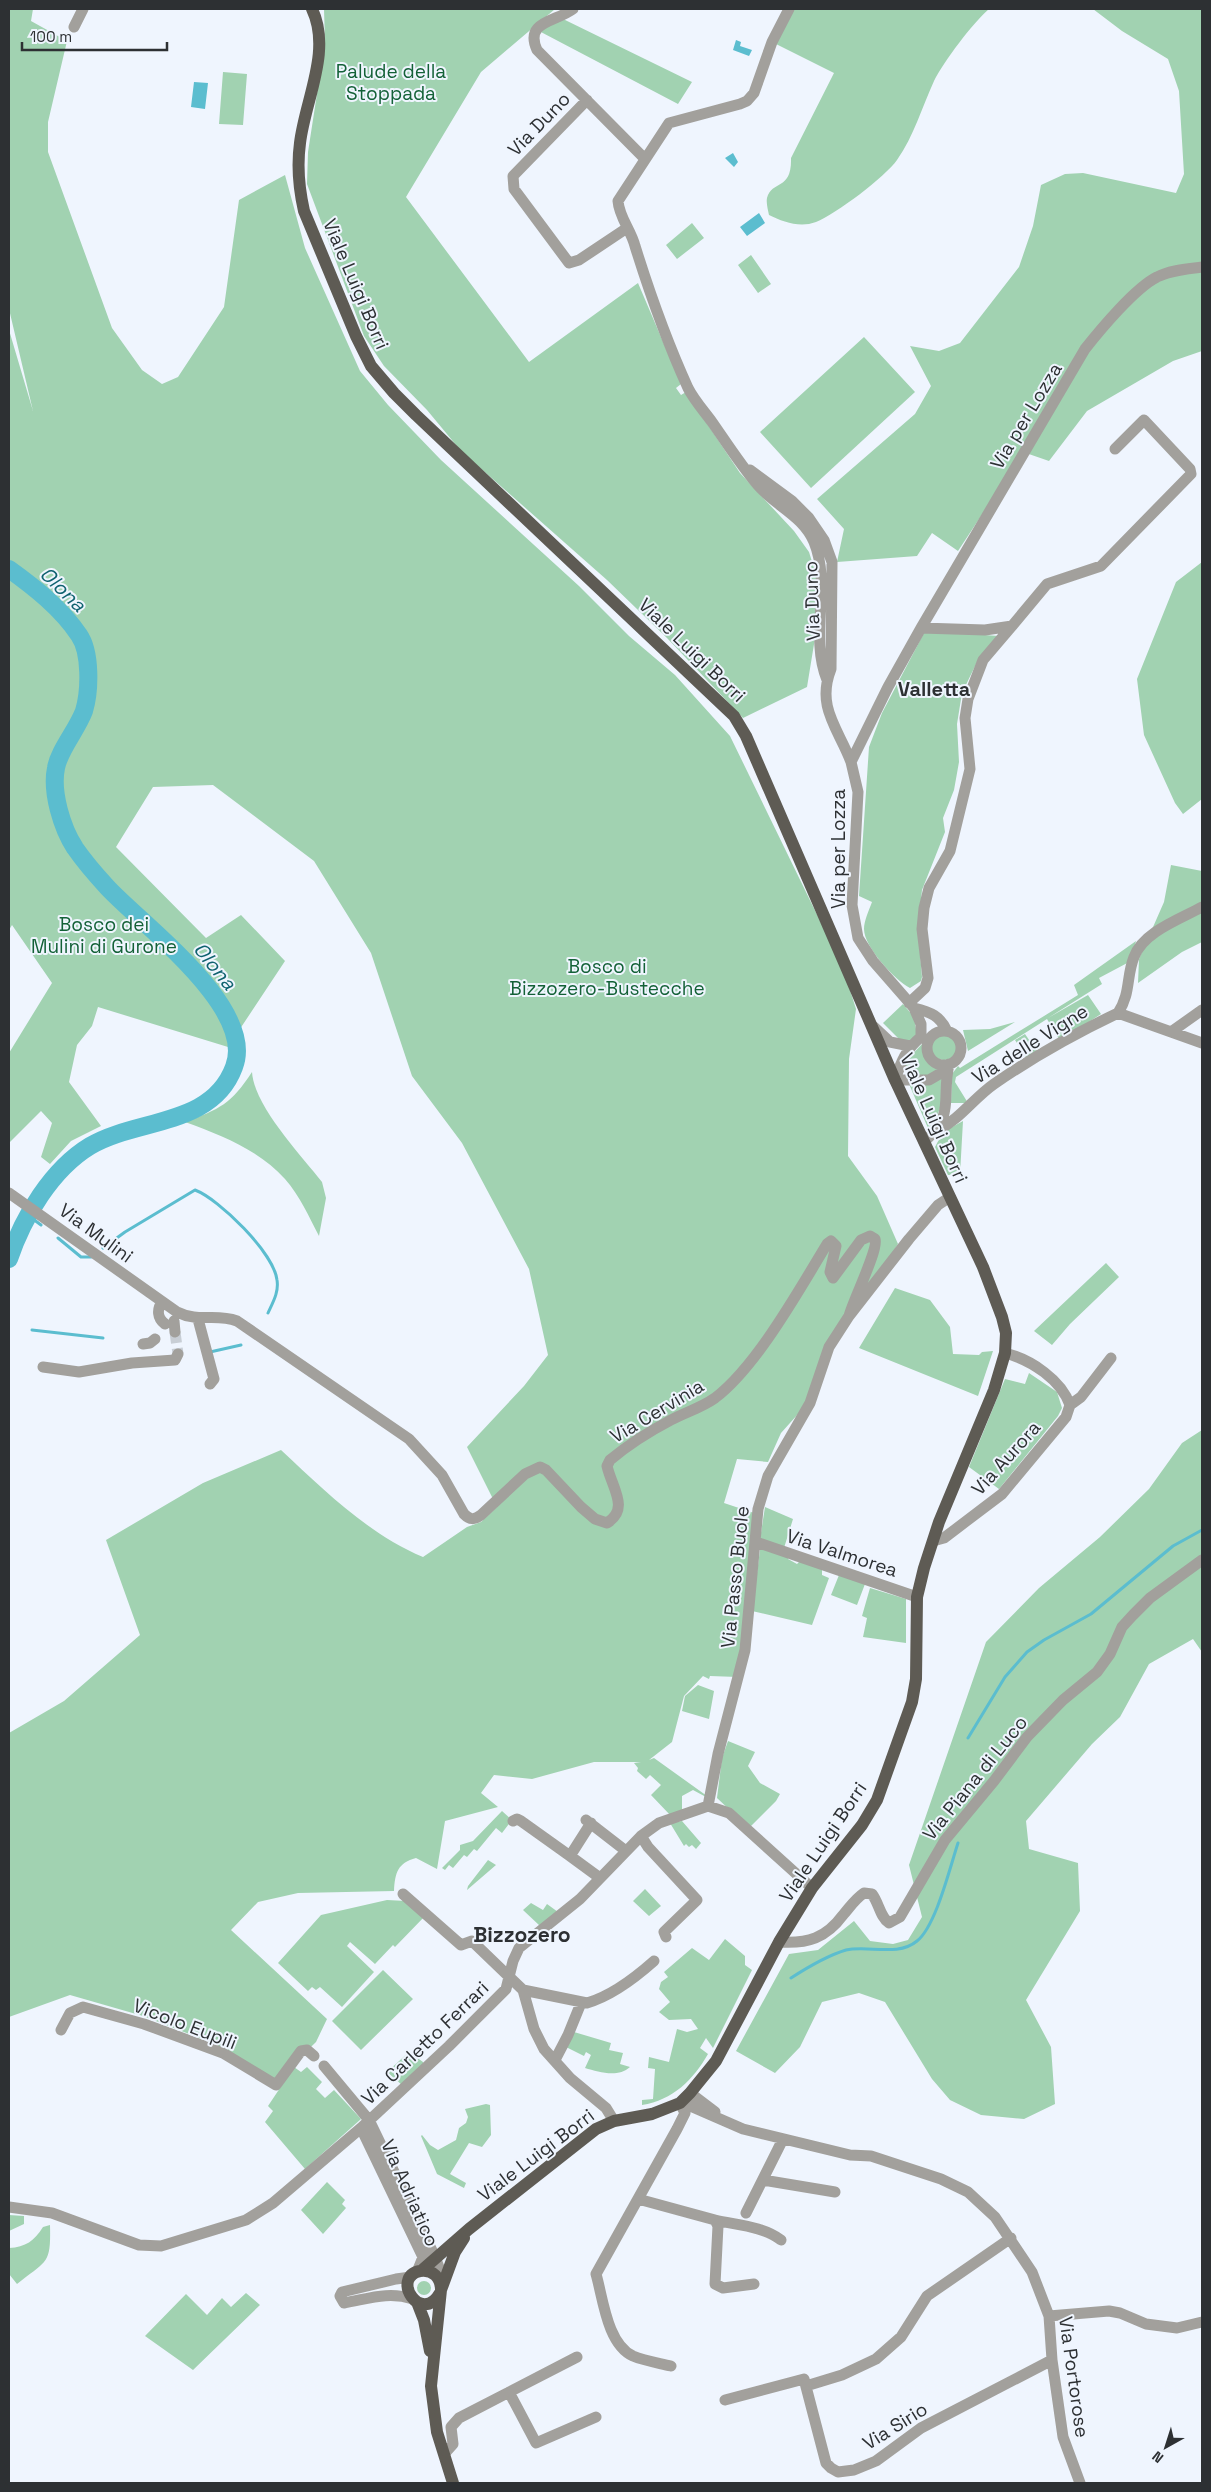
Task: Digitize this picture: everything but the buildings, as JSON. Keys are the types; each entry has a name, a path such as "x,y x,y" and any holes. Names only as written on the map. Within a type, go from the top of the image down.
{"main road":[{"name":"Viale Luigi Borri","path":"312,9 317,22 320,51 300,143 301,196 304,211 352,327 371,366 411,410 734,716 746,736 896,1080 983,1267 1006,1333 1006,1353 994,1390 932,1541 917,1596 916,1679 912,1702 889,1771 877,1800 862,1825 812,1888 779,1942 716,2061 684,2100 652,2114 614,2121 596,2129 469,2229 416,2274"},
{"name":"Viale Luigi Borri","path":"432,2371 440,2288 455,2252 469,2229"},
{"path":"416,2274 435,2274 440,2288 433,2302 428,2304 415,2301 408,2289 416,2274"},
{"name":"Viale Luigi Borri","path":"415,2301 424,2320 429,2342 433,2415 453,2483"}],"street":[{"path":"74,27 83,9"},
{"name":"Via Duno","path":"572,9 535,30 533,41 537,50 645,158"},
{"name":"Via Duno","path":"789,9 772,42 754,93 747,101 669,123 618,201 618,210 635,243 646,283 689,389 757,485 796,518 814,540 820,560 822,581 820,636 822,668 827,680 826,706 830,720 852,762"},
{"name":"Via Duno","path":"587,100 513,176 514,189 569,263 579,260 627,228"},
{"name":"Via per Lozza","path":"925,1039 921,1024 912,1005 873,961 858,938 852,905 858,792 852,762 888,687 921,628 1085,349 1105,324 1155,278 1171,272 1202,267"},
{"path":"912,1005 925,988 928,978 922,928 924,908 928,888 950,851 968,778 970,769 965,718 968,699 983,660 1047,584 1101,566 1191,474 1190,469 1144,420 1115,449"},
{"path":"921,628 985,630 1012,626"},
{"name":"Via delle Vigne","path":"924,1142 938,1130 952,1123 976,1098 1013,1072 1118,1013 1125,1002 1134,957 1142,944 1162,929 1202,907"},
{"name":"Via per Lozza","path":"912,1005 930,1011 942,1020 947,1031"},
{"path":"1171,1032 1202,1010"},
{"name":"Via delle Vigne","path":"1118,1013 1202,1044"},
{"path":"874,1027 890,1042 910,1046"},
{"path":"947,1031 957,1037 961,1046 959,1056 928,1080 896,1080 900,1062 910,1046 936,1033 947,1031"},
{"path":"925,1039 930,1057 938,1063 948,1066"},
{"path":"938,1130 947,1109 948,1066"},
{"name":"Via delle Vigne","path":"947,1109 963,1110"},
{"name":"Via Mulini","path":"9,1194 55,1224 162,1302 168,1327 217,1316 237,1322 291,1359"},
{"name":"Via Passo Buole","path":"708,1806 718,1754 745,1650 758,1509 768,1476 810,1403 830,1347 849,1316 909,1238 938,1205 950,1196"},
{"name":"Via Cervinia","path":"291,1359 409,1439 442,1475 464,1514 469,1519 475,1519 481,1515 525,1474 540,1467 546,1470 595,1519 607,1523 616,1518 620,1507 607,1466 610,1460 672,1419 694,1411 716,1397 742,1371 768,1336 827,1244 831,1241 836,1246 830,1272 833,1278 861,1240 870,1236 876,1243 876,1249 854,1298 849,1316"},
{"path":"143,1344 150,1343 168,1327 160,1320 158,1310 162,1302"},
{"path":"198,1320 214,1379 210,1384"},
{"path":"1006,1353 1036,1367 1065,1392 1070,1405"},
{"path":"43,1367 79,1372 132,1363 175,1360 178,1354"},
{"name":"Via Aurora","path":"932,1541 948,1536 1002,1494 1066,1417 1070,1405 1081,1397 1111,1358"},
{"name":"Via Valmorea","path":"756,1542 917,1596"},
{"name":"Via Piana di Luco","path":"779,1942 793,1943 824,1935 836,1926 858,1897 864,1893 872,1894 878,1902 884,1920 889,1923 894,1922 900,1917 945,1840 994,1781 1027,1737 1063,1700 1097,1672 1110,1654 1122,1627 1133,1615 1150,1598 1202,1560"},
{"path":"708,1806 729,1813 812,1888"},
{"name":"Via Carletto Ferrari","path":"9,2207 52,2213 139,2245 161,2246 246,2220 273,2203 365,2124 494,2002 506,1989 519,1948 566,1911 641,1836 659,1823 708,1806"},
{"path":"513,1821 519,1820 600,1878"},
{"path":"570,1856 588,1821 626,1851"},
{"path":"641,1836 648,1847 697,1900 664,1932 666,1937"},
{"path":"403,1894 461,1945 472,1941 510,1975 523,1990 534,2029 544,2049 570,2078 606,2108 614,2121"},
{"path":"523,1990 581,2003 597,2000 644,1970 654,1961"},
{"path":"554,2060 568,2035 581,2003"},
{"name":"Vicolo Eupili","path":"61,2030 70,2013 83,2007 144,2024 223,2053 276,2086 301,2051 306,2050 314,2056"},
{"path":"324,2066 365,2124"},
{"path":"671,2366 632,2355 620,2346 612,2332 596,2274 684,2113 684,2100"},
{"name":"Via Portorose","path":"684,2100 743,2129 850,2155 872,2156 941,2179 968,2192 995,2216 1032,2272 1049,2316 1052,2360 1063,2437 1080,2483"},
{"name":"Via Adriatico","path":"365,2124 435,2257 440,2270 440,2288"},
{"name":"Via Adriatico","path":"365,2124 423,2257 416,2274"},
{"path":"746,2213 783,2140"},
{"path":"763,2180 835,2192"},
{"path":"638,2199 715,2220 762,2230 773,2234 781,2240"},
{"path":"715,2220 718,2226 715,2284 723,2288 754,2284"},
{"path":"725,2400 804,2378 806,2386 842,2376 876,2359 901,2337 927,2296 1010,2238"},
{"path":"415,2301 398,2295 381,2295 344,2303 340,2296 342,2292 416,2274"},
{"path":"1049,2316 1109,2311 1120,2313 1146,2324 1177,2328 1202,2322"},
{"path":"444,2454 452,2444 451,2427 456,2420 577,2357"},
{"name":"Via Sirio","path":"806,2386 826,2462 838,2472 854,2470 876,2461 922,2428 1052,2360"},
{"path":"509,2392 536,2443 596,2416"}],"green space":[{"name":"Bosco di Bizzozero-Bustecche","path":"9,9 33,9 31,21 67,41 48,122 48,152 112,328 142,370 162,384 178,377 224,307 239,200 285,175 305,248 360,371 388,405 441,460 579,586 629,636 675,675 730,736 843,968 856,1009 849,1059 848,1156 877,1196 898,1244 837,1338 807,1404 781,1433 768,1462 737,1459 724,1503 754,1513 738,1677 710,1676 709,1679 703,1676 684,1696 672,1742 649,1760 654,1758 707,1796 693,1790 682,1796 682,1812 671,1816 651,1795 661,1785 650,1775 646,1779 637,1771 638,1768 634,1763 641,1762 594,1762 532,1779 494,1775 481,1793 498,1807 445,1821 437,1869 416,1858 405,1863 399,1869 395,1879 394,1891 298,1893 258,1902 231,1930 327,2019 316,2042 275,2082 207,2041 143,2016 70,1995 9,2017 9,1733 64,1701 140,1635 106,1540 203,1483 281,1450 365,1524 423,1557 467,1527 481,1522 497,1507 467,1447 524,1386 548,1355 529,1269 462,1143 412,1076 371,953 314,861 213,785 153,787 116,847 206,938 241,915 285,961 228,1047 98,1007 92,1026 77,1045 69,1082 101,1126 71,1141 50,1164 41,1157 52,1123 41,1111 9,1143 9,1053 52,983 12,925 9,930 9,330 33,411 9,309"},
{"name":"Palude della Stoppada","path":"324,9 555,9 481,72 406,197 529,362 638,283 681,384 676,388 681,395 686,392 740,473 794,531 809,552 818,581 815,638 807,687 743,718 667,638 607,580 461,451 427,410 384,366 364,336 307,184 308,152 325,42"},
{"path":"785,9 989,9 951,53 934,81 908,141 897,160 882,176 847,203 825,218 810,224 786,222 769,215 767,198 770,192 788,176 791,158 834,73 768,40"},
{"path":"1093,9 1202,9 1202,351 1173,361 1087,411 1049,461 1023,452 958,551 932,533 917,556 837,562 844,529 817,499 915,414 931,386 910,346 939,351 960,343 1019,267 1033,226 1041,185 1065,174 1083,173 1176,193 1184,174 1179,91 1168,59 1122,31"},
{"path":"561,18 692,82 678,104 539,31"},
{"path":"223,72 247,74 243,125 219,124"},
{"path":"692,223 704,238 677,259 666,245"},
{"path":"751,255 771,284 758,293 738,265"},
{"path":"864,337 915,392 811,488 760,432"},
{"path":"1202,562 1202,799 1183,814 1175,803 1144,735 1137,679 1176,582"},
{"path":"925,631 999,636 978,660 962,693 957,724 959,762 954,790 943,818 945,832 922,890 918,928 922,977 921,981 910,988 889,971 869,945 864,929 872,902 859,896 869,747 882,713"},
{"path":"1171,865 1202,871 1202,942 1182,952 1138,983 1139,959 1164,902"},
{"path":"1136,941 1131,961 1099,978 1102,984 1048,1018 1088,995 1101,1014 1060,1041 1047,1019 956,1077 955,1082 968,1103 951,1103 952,1074 958,1066 960,1068 1078,995 1074,985"},
{"path":"903,1004 914,1017 917,1035 910,1041 901,1041 883,1023"},
{"path":"1015,1022 968,1051 963,1030 990,1029"},
{"path":"944,1034 953,1038 957,1047 953,1056 944,1060 935,1056 931,1047 935,1038"},
{"path":"1025,1034 1038,1053 1027,1059 1015,1040"},
{"path":"924,1042 929,1058 942,1068 927,1076 907,1074 905,1062"},
{"path":"252,1072 255,1085 269,1115 322,1182 326,1198 319,1236 295,1192 275,1169 239,1144 185,1122 224,1104 245,1083"},
{"path":"942,1078 942,1103 933,1126 928,1128 909,1084"},
{"path":"963,1121 960,1174 948,1175 935,1147 943,1132"},
{"path":"1106,1263 1119,1277 1070,1324 1052,1345 1034,1331"},
{"path":"895,1288 930,1300 950,1327 953,1354 979,1355 982,1352 993,1351 978,1396 859,1348"},
{"path":"1029,1373 1057,1392 1062,1408 1058,1416 999,1489 969,1467 1005,1379 1025,1384"},
{"path":"1202,1430 1202,1652 1193,1639 1149,1664 1120,1717 1092,1744 1026,1821 1029,1849 1078,1863 1080,1911 1026,2000 1051,2047 1055,2104 1024,2119 981,2115 950,2100 932,2079 885,2002 859,1993 822,2002 800,2047 775,2073 736,2051 789,1954 818,1950 854,1921 870,1941 893,1944 908,1940 922,1917 909,1865 986,1642 1039,1588 1100,1537 1149,1489 1182,1443"},
{"path":"765,1507 793,1519 784,1548 760,1539"},
{"path":"760,1550 788,1557 788,1559 797,1564 800,1561 822,1569 822,1575 829,1578 812,1625 752,1611"},
{"path":"839,1575 865,1584 857,1605 831,1595"},
{"path":"870,1588 906,1599 906,1643 863,1637 867,1618 862,1616"},
{"path":"698,1685 714,1691 709,1719 682,1711 685,1696"},
{"path":"728,1741 755,1752 748,1766 760,1783 780,1794 776,1801 749,1828 717,1798 722,1758"},
{"path":"502,1811 512,1820 502,1833 496,1828 477,1851 474,1849 467,1857 464,1855 453,1868 449,1865 445,1870 442,1868 460,1850 460,1845 473,1841"},
{"path":"682,1821 701,1843 696,1849 692,1845 689,1847 686,1844 684,1846 670,1823"},
{"path":"488,1860 496,1865 467,1890 468,1886"},
{"path":"645,1889 661,1906 649,1916 633,1901"},
{"path":"387,1900 406,1901 425,1916 395,1947 393,1945 375,1964 350,1942 347,1946 374,1972 342,2007 320,1987 316,1990 312,1987 308,1991 278,1963 321,1915"},
{"path":"531,1903 543,1910 547,1904 558,1912 540,1926 523,1910"},
{"path":"725,1939 745,1956 745,1965 752,1970 713,2048 706,2038 700,2048 708,2054 689,2080 673,2094 642,2105 642,2100 653,2099 655,2069 648,2068 649,2057 669,2062 677,2029 687,2032 698,2029 691,2019 669,2020 659,2012 670,2002 659,1989 661,1982 668,1977 664,1972 692,1948 709,1960"},
{"path":"383,1970 413,1999 361,2050 332,2021"},
{"path":"574,2032 611,2043 609,2050 623,2053 620,2064 630,2067 614,2073 585,2068 591,2055 586,2052 584,2056 566,2047"},
{"path":"409,2052 423,2062 423,2067 402,2085 387,2072"},
{"path":"294,2067 301,2072 307,2067 322,2082 316,2089 325,2098 334,2090 361,2119 305,2169 265,2122 273,2111 268,2106"},
{"path":"486,2104 490,2105 491,2135 482,2147 469,2143 450,2174 466,2183 464,2188 437,2174 421,2136 438,2150 456,2140 459,2128 466,2123 468,2117 465,2109"},
{"path":"327,2182 345,2200 342,2204 346,2208 323,2234 301,2210"},
{"path":"9,2215 24,2216 24,2224 9,2231"},
{"path":"50,2225 48,2255 41,2265 17,2284 9,2274 9,2248 29,2242 43,2227"},
{"path":"424,2281 429,2283 431,2288 429,2293 424,2295 419,2293 417,2288 419,2283"},
{"path":"246,2293 260,2305 193,2370 145,2336 186,2294 207,2315 222,2298 231,2307"}],"water":[{"path":"736,40 741,42 740,46 752,50 749,56 733,50"},
{"path":"194,82 208,83 205,109 191,107"},
{"path":"733,153 738,162 734,167 725,158"},
{"path":"759,213 765,223 747,236 740,227"}],"waterway":[{"name":"Olona","path":"9,569 56,607 79,635 86,651 88,672 86,703 84,711 58,761 55,778 56,799 70,840 94,873 192,969 213,994 229,1019 237,1044 234,1067 223,1086 209,1101 191,1111 109,1137 90,1146 63,1167 40,1195 22,1227 9,1259"},
{"path":"103,1248 125,1232 195,1190 218,1204 231,1215 256,1242 274,1269 277,1289 268,1313"},
{"path":"29,1216 41,1225"},
{"path":"58,1238 81,1257 91,1257"},
{"path":"32,1330 103,1338"},
{"path":"210,1352 241,1345"},
{"path":"968,1738 1005,1677 1027,1652 1044,1640 1091,1614 1173,1546 1202,1530"},
{"path":"791,1978 839,1952 855,1949 892,1950 909,1946 917,1941 924,1933 936,1910 958,1843"}],"tunnel":[{"path":"175,1332 178,1354"}],"district":[{"name":"Valletta","path":"934,689"},
{"name":"Bizzozero","path":"522,1934"}],"park label":[{"name":"Bosco dei Mulini di Gurone","path":"104,935"}]}
